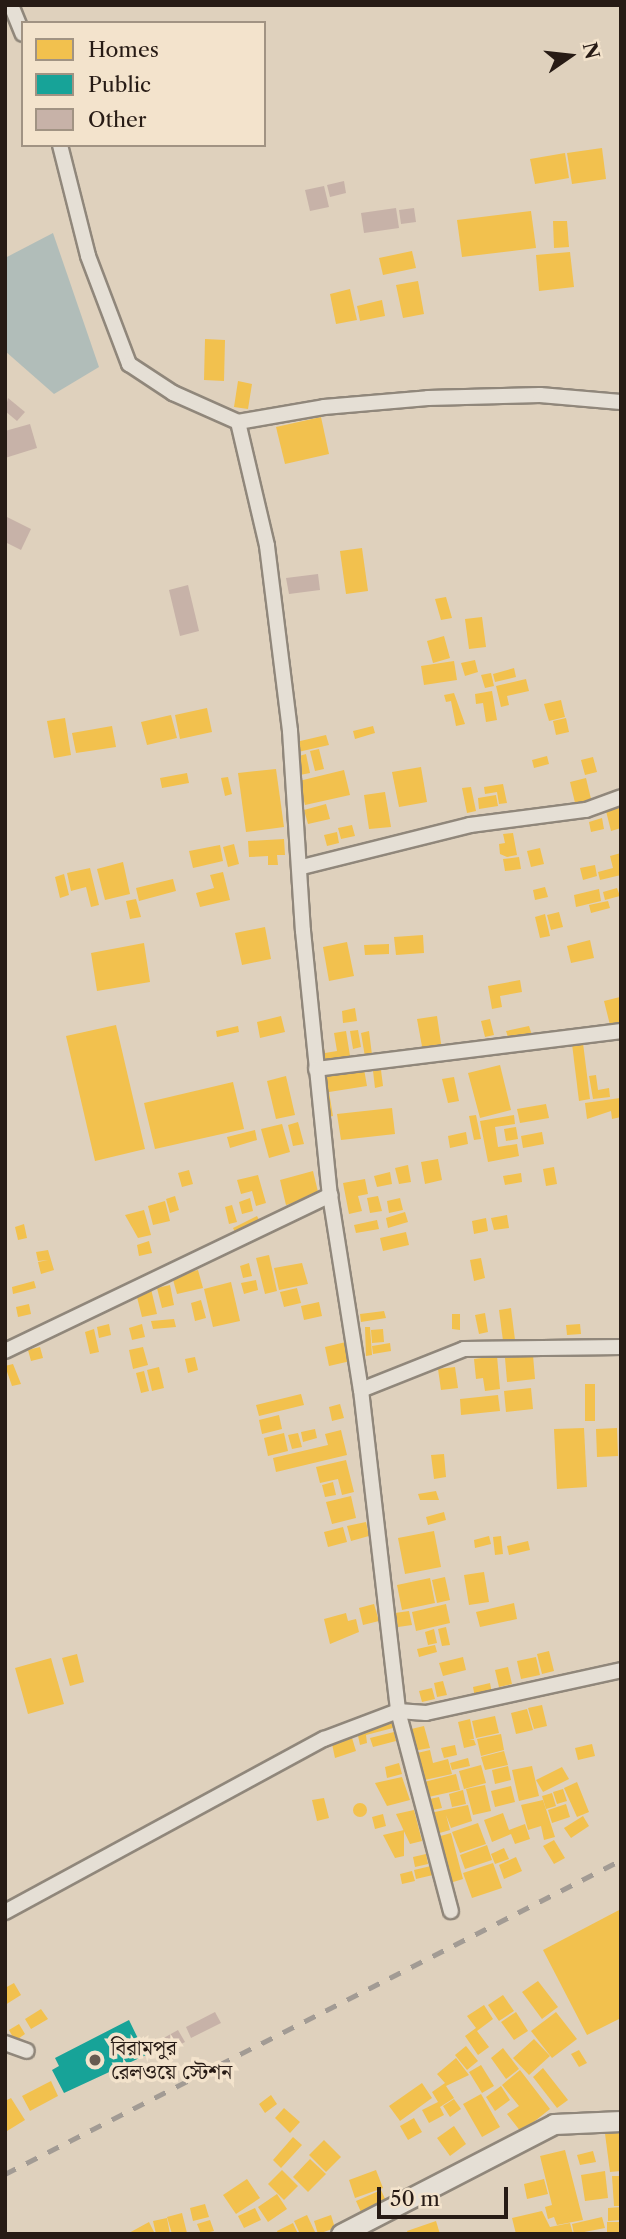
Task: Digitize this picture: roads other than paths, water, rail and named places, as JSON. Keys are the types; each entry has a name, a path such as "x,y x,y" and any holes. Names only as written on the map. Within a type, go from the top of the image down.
{"street":[{"path":"11,5 21,29"},
{"path":"61,147 88,256 129,364 173,393 238,422 324,407 428,398 540,395 621,402"},
{"path":"238,422 267,546 302,867 303,931 330,1195 361,1390 398,1711 452,1911"},
{"path":"302,867 470,825 586,810 621,797"},
{"path":"316,1069 621,1031"},
{"path":"5,1351 330,1195"},
{"path":"361,1390 464,1349 621,1347"},
{"path":"5,1912 235,1784 324,1739 398,1711 426,1713 621,1670"},
{"path":"5,2043 27,2051"},
{"path":"341,2234 554,2124 621,2121"}],"railway":[{"path":"5,2174 621,1860"}],"place":[{"name":"বিরামপুর রেলওয়ে স্টেশন","path":"95,2060"}]}
